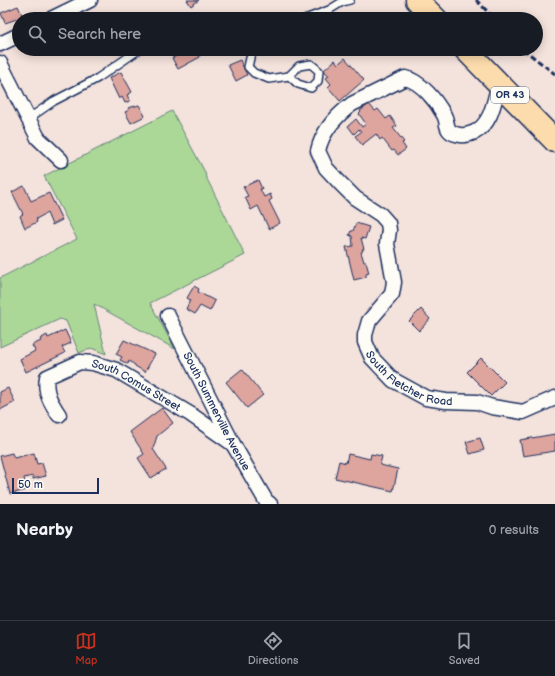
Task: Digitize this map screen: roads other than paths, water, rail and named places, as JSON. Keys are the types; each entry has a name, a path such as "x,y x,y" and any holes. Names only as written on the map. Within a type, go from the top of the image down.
{"main road":[{"path":"417,0 429,12"},
{"name":"OR 43","path":"472,56 555,141"}],"street":[{"path":"65,12 90,0"},
{"path":"0,44 12,38"},
{"path":"0,63 38,138 61,160"},
{"name":"South Fletcher Road","path":"499,84 488,119 480,129 463,136 454,134 449,130 445,116 420,84 412,79 405,78 352,104 344,110 324,134 318,151 326,168 340,183 355,198 381,215 388,223 388,256 393,272 394,282 392,294 369,321 365,335 365,342 372,358 393,380 426,398 446,401 477,402 492,407 523,412 555,398"},
{"name":"South Summerville Avenue","path":"168,316 233,444 266,501 270,504"},
{"name":"South Comus Street","path":"58,414 46,392 45,384 47,377 80,362 93,363 116,370 190,414 233,444"}],"lane":[{"path":"324,12 342,2 350,0"},
{"path":"28,119 54,102 98,78 130,56"},
{"path":"251,56 248,67 254,73 269,79 289,76"}],"railway":[{"path":"476,0 488,12"},
{"path":"532,56 555,74"}]}
